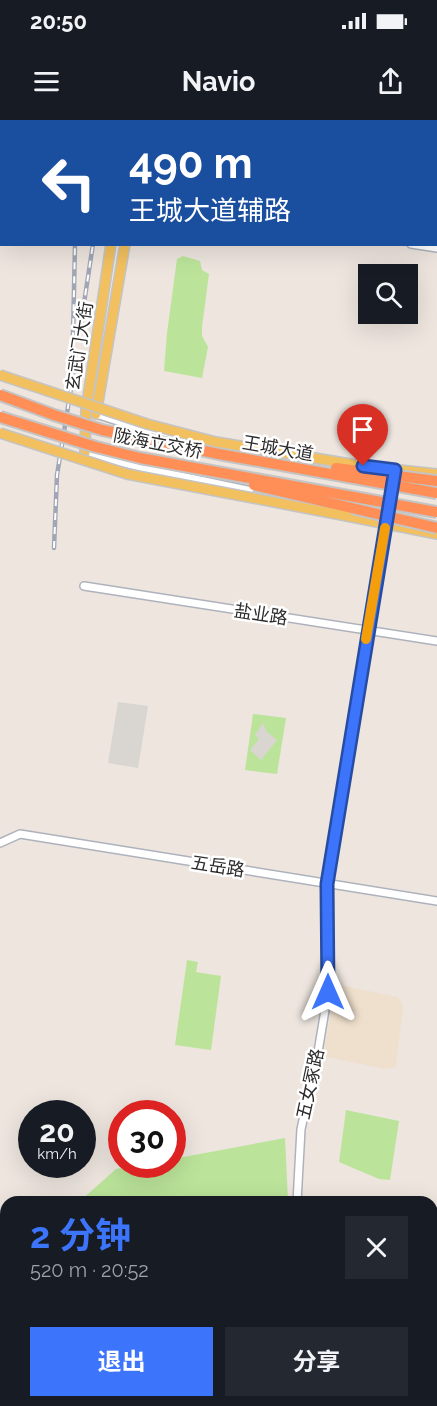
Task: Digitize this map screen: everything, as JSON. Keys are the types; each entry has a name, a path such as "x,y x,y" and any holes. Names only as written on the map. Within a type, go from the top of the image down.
{"highway":[{"name":"陇海立交桥","path":"0,395 102,430 219,454"},
{"name":"陇海立交桥","path":"0,417 96,447 140,458 312,489"},
{"path":"162,443 437,481"},
{"name":"王城大道","path":"219,454 437,493"},
{"path":"140,458 437,528"},
{"name":"王城大道","path":"312,489 437,512"}],"main road":[{"name":"玄武门大街","path":"85,453 86,410 111,246"},
{"name":"玄武门大街","path":"96,414 125,246"},
{"path":"0,375 147,424 193,436 363,466 437,474"},
{"path":"0,434 127,474 437,534"}],"street":[{"path":"96,414 187,440 362,471 395,470"},
{"path":"85,453 152,470 350,512 386,523"},
{"name":"五女冢路","path":"297,1196 301,1129 317,1058 328,992 327,884 395,470"},
{"name":"盐业路","path":"84,586 437,641"},
{"name":"五岳路","path":"0,843 20,834 437,901"}],"shaded area":[{"path":"118,702 148,706 138,768 108,763"},
{"path":"263,723 267,732 277,740 261,760 250,750 259,739 255,735"},
{"path":"334,984 398,997 403,1006 396,1067 385,1069 322,1056 330,1019"}],"green space":[{"path":"183,256 200,261 202,270 209,274 202,327 202,336 208,347 202,378 164,371 177,259"},
{"path":"253,714 286,718 277,774 245,770"},
{"path":"187,960 198,962 196,972 221,976 211,1050 175,1045"},
{"path":"346,1110 399,1121 390,1180 379,1179 339,1162"},
{"path":"285,1138 288,1196 86,1196 108,1176 108,1178 186,1178 186,1157"}],"railway":[{"path":"54,548 57,475 72,382 75,246"},
{"path":"81,323 93,246"}],"slow traffic":[{"path":"366,639 385,528"}],"route":[{"path":"328,992 327,884 395,470 363,466"}]}
